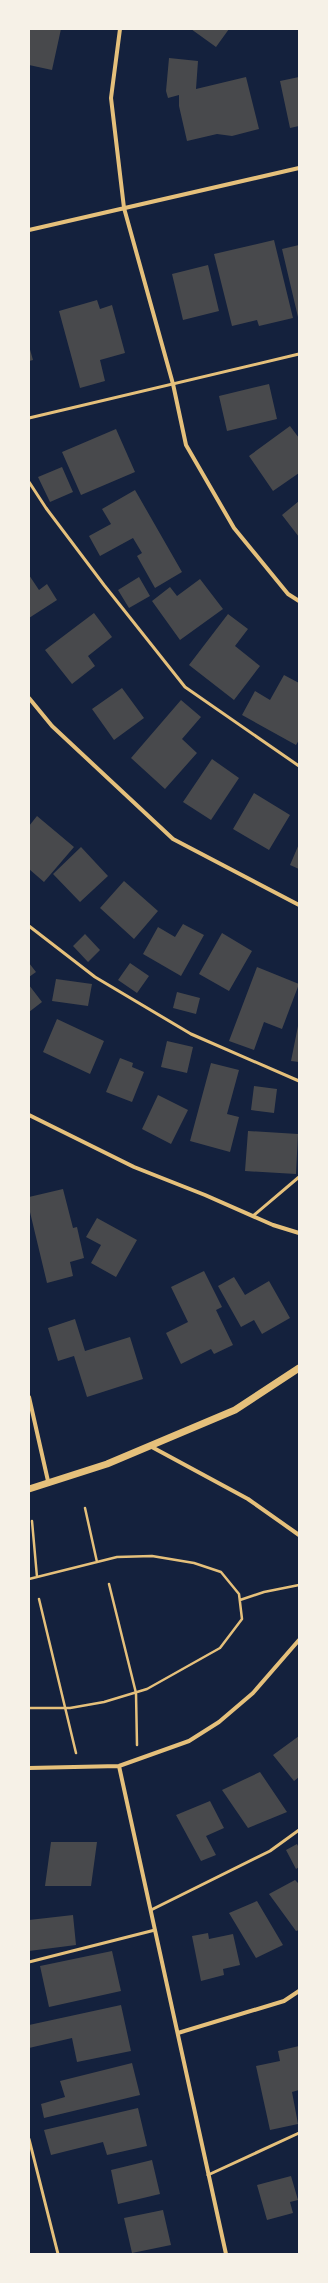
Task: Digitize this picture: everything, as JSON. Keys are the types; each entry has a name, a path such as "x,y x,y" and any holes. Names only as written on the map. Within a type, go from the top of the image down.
{"street":[{"path":"120,29 111,98 124,208 173,384 186,445 234,528 288,594 299,601"},
{"path":"29,230 299,168"},
{"path":"29,698 52,726 173,839 299,905"},
{"path":"29,1115 134,1167 253,1216 299,1233"},
{"path":"29,1489 48,1481 107,1464 235,1410 299,1368"},
{"path":"29,1397 48,1481"},
{"path":"150,1446 248,1499 299,1535"},
{"path":"29,1768 120,1766 189,1741 218,1722 253,1693 299,1640"},
{"path":"120,1766 226,2254"},
{"path":"178,2034 284,2001 299,1991"}],"lane":[{"path":"29,418 299,354"},
{"path":"29,482 46,508 104,586 185,687 299,766"},
{"path":"29,926 95,977 191,1034 299,1081"},
{"path":"253,1216 299,1177"},
{"path":"151,1910 270,1851 299,1830"},
{"path":"29,1962 155,1930"},
{"path":"208,2174 299,2133"},
{"path":"29,2139 58,2254"}],"path":[{"path":"85,1508 97,1562"},
{"path":"32,1521 37,1577"},
{"path":"29,1579 117,1557 152,1556 194,1563 221,1572 239,1594 242,1619 220,1648 147,1689 104,1702 65,1708 29,1708"},
{"path":"109,1584 136,1693 137,1760"},
{"path":"240,1600 264,1592 299,1585"},
{"path":"39,1599 71,1728 79,1767"}],"building":[{"path":"29,29 61,29 52,70 29,65"},
{"path":"191,29 229,29 216,47"},
{"path":"169,58 198,61 196,89 246,77 259,129 232,136 217,134 187,141 179,106 179,95 168,98 166,91"},
{"path":"299,77 299,126 290,128 280,81"},
{"path":"274,240 293,318 259,326 257,320 232,326 214,254"},
{"path":"299,245 299,317 298,317 282,249"},
{"path":"208,265 219,311 183,320 172,274"},
{"path":"97,300 100,309 112,305 125,353 100,360 105,381 80,388 59,311"},
{"path":"29,346 33,360 29,361"},
{"path":"269,384 277,419 227,431 219,396"},
{"path":"290,426 299,438 299,473 273,491 249,456"},
{"path":"116,429 135,472 81,495 62,452"},
{"path":"62,467 73,492 50,502 38,477"},
{"path":"135,490 182,572 155,588 137,556 142,553 133,538 100,556 89,536 111,524 102,509"},
{"path":"299,501 299,537 282,515"},
{"path":"29,575 39,590 47,584 57,600 29,618"},
{"path":"139,577 150,596 129,608 118,590"},
{"path":"200,579 223,609 180,640 152,601 170,587 177,596"},
{"path":"94,613 112,637 88,656 95,666 72,684 45,650"},
{"path":"228,614 248,629 235,646 260,666 234,700 189,665"},
{"path":"284,675 299,683 299,740 296,745 242,715 255,691 270,700"},
{"path":"122,688 144,718 114,740 92,709"},
{"path":"181,700 201,717 182,739 197,753 165,789 131,758"},
{"path":"212,759 239,778 211,820 183,802"},
{"path":"254,793 290,815 269,850 233,829"},
{"path":"37,816 74,847 44,882 29,869 29,826"},
{"path":"299,844 299,869 290,865"},
{"path":"81,847 108,876 80,902 53,874"},
{"path":"124,881 158,911 134,939 100,908"},
{"path":"183,924 204,935 181,976 143,954 158,927 175,937"},
{"path":"222,933 252,951 229,991 199,974"},
{"path":"85,934 100,950 88,962 73,946"},
{"path":"29,963 36,972 29,977"},
{"path":"130,963 149,976 137,993 118,980"},
{"path":"257,967 299,984 282,1029 264,1022 254,1050 229,1041"},
{"path":"56,979 92,984 88,1006 52,1001"},
{"path":"29,985 42,1002 29,1012"},
{"path":"177,992 200,998 196,1014 173,1008"},
{"path":"57,1019 104,1041 90,1074 43,1052"},
{"path":"299,1026 299,1062 291,1061"},
{"path":"167,1041 193,1047 187,1073 161,1067"},
{"path":"120,1058 133,1063 132,1067 144,1072 132,1102 106,1092"},
{"path":"211,1063 239,1070 227,1114 239,1117 230,1152 190,1141"},
{"path":"254,1086 277,1089 274,1113 251,1110"},
{"path":"158,1095 188,1110 171,1144 142,1129"},
{"path":"248,1131 298,1134 296,1174 245,1171"},
{"path":"63,1189 73,1228 77,1227 84,1258 70,1262 73,1276 47,1283 29,1208 29,1197"},
{"path":"97,1218 137,1240 116,1277 91,1263 101,1245 86,1237"},
{"path":"204,1271 222,1307 216,1310 233,1345 214,1354 211,1349 181,1364 166,1333 188,1322 171,1287"},
{"path":"234,1277 245,1295 269,1281 290,1318 262,1334 254,1320 241,1327 218,1286"},
{"path":"75,1319 85,1351 130,1337 143,1379 87,1397 74,1356 58,1361 48,1328"},
{"path":"299,1736 299,1777 294,1781 273,1755"},
{"path":"260,1772 287,1812 248,1828 222,1790"},
{"path":"210,1801 224,1828 206,1836 216,1855 201,1861 176,1815"},
{"path":"51,1842 97,1842 91,1886 45,1886"},
{"path":"297,1844 299,1848 299,1867 296,1869 286,1850"},
{"path":"295,1880 299,1884 299,1930 296,1931 269,1894"},
{"path":"257,1901 283,1945 256,1958 229,1913"},
{"path":"73,1915 76,1945 29,1951 29,1920"},
{"path":"208,1933 209,1939 233,1934 240,1965 223,1969 224,1975 201,1981 192,1936"},
{"path":"112,1951 121,1991 49,2007 40,1966"},
{"path":"121,2005 131,2051 77,2062 72,2038 29,2048 29,2025"},
{"path":"299,2046 299,2090 292,2092 298,2124 270,2130 256,2066 280,2061 278,2051"},
{"path":"132,2063 140,2095 44,2118 41,2104 65,2097 60,2081"},
{"path":"138,2108 147,2146 107,2155 103,2142 51,2155 44,2130"},
{"path":"152,2160 160,2194 118,2204 111,2170"},
{"path":"291,2176 298,2200 290,2202 293,2213 267,2220 257,2185"},
{"path":"163,2210 171,2245 132,2253 124,2218"}]}
